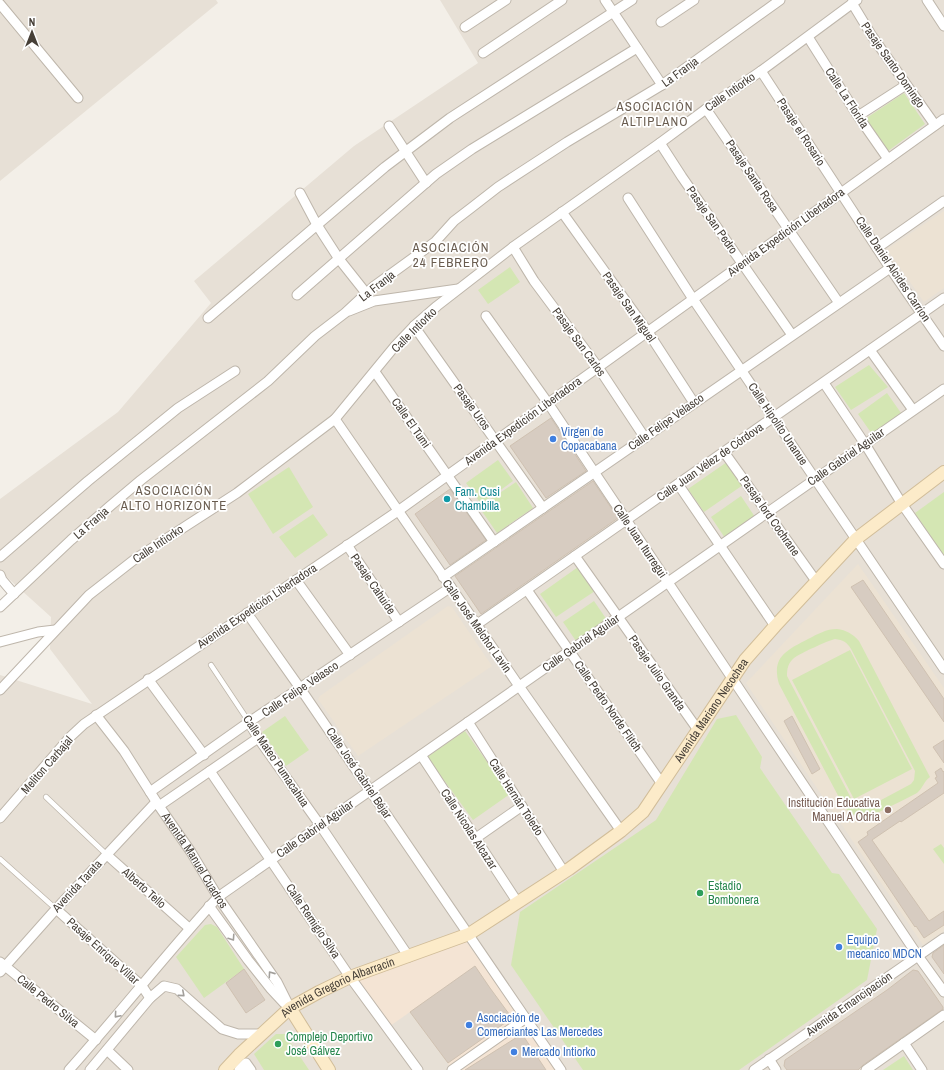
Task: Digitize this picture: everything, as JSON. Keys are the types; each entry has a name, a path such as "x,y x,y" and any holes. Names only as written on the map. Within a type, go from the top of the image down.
{"street":[{"path":"465,26 506,0"},
{"path":"483,53 562,0"},
{"path":"605,0 662,85"},
{"path":"208,318 385,167 450,118 632,0"},
{"path":"661,22 694,0"},
{"name":"La Franja","path":"0,607 71,540 110,506 268,381 315,336 345,313 366,292 435,242 454,221 498,187 566,142 662,85 780,0"},
{"path":"927,0 944,26"},
{"name":"Calle Intiorko","path":"0,690 89,595 135,558 237,493 335,419 395,346 414,326 459,289 513,247 761,71 854,2"},
{"name":"Pasaje Santo Domingo","path":"854,2 906,86 935,125"},
{"path":"0,4 78,98"},
{"name":"Calle La Florida","path":"808,37 858,116 888,159"},
{"path":"297,295 436,174 472,149 637,48"},
{"name":"Pasaje el Rosario","path":"761,71 841,193"},
{"path":"858,116 906,86"},
{"name":"Pasaje Santa Rosa","path":"706,109 839,303"},
{"name":"Avenida Expedición Libertadora","path":"96,714 398,511 944,119"},
{"path":"389,126 426,184"},
{"name":"Pasaje San Pedro","path":"660,143 792,335"},
{"path":"300,192 317,225 339,259 366,292"},
{"name":"Calle Daniel Alcides Carrion","path":"841,193 890,268 944,346"},
{"name":"Calle Hipolito Unanue","path":"628,198 693,299 815,479 856,539 941,657 944,669"},
{"path":"877,248 944,200"},
{"name":"Pasaje San Miguel","path":"562,212 648,332 694,403"},
{"name":"Pasaje San Carlos","path":"513,247 534,281 598,367 645,438"},
{"name":"Calle Felipe Velasco","path":"444,577 890,268"},
{"path":"345,313 374,301 459,289"},
{"name":"Calle Juan Vélez de Córdova","path":"476,625 944,298"},
{"name":"Calle Juan Iturregui","path":"486,316 548,403 732,680 918,956 944,992"},
{"name":"Pasaje Uros","path":"414,326 543,508"},
{"path":"870,350 913,410"},
{"path":"0,557 172,412 235,371"},
{"name":"Calle El Tumi","path":"375,372 494,542"},
{"path":"824,383 865,444 902,504 944,564"},
{"name":"Calle Gabriel Aguilar","path":"69,1070 142,986 189,928 218,897 944,389"},
{"name":"Calle José Melchor Lavín","path":"335,419 476,625 621,831"},
{"name":"Pasaje lord Cochrane","path":"724,452 816,581"},
{"name":"Avenida Mariano Necochea","path":"469,934 564,872 621,831 643,812 745,660 775,626 856,539 944,472"},
{"path":"678,484 775,626"},
{"name":"Pasaje Cahuide","path":"347,545 399,622"},
{"name":"Pasaje Julio Granda","path":"576,556 698,730"},
{"path":"0,575 2,580 14,594"},
{"path":"296,580 350,655"},
{"name":"Calle Felipe Velasco","path":"150,792 249,722 451,587"},
{"name":"Calle Pedro Norde Flitch","path":"527,590 662,784"},
{"name":"Calle José Gabriel Béjar","path":"247,613 300,688 561,1070"},
{"path":"0,642 38,632 55,630"},
{"path":"148,679 204,755"},
{"name":"Avenida Manuel Cuadros","path":"96,714 124,751 191,852 218,897 277,982 290,1008 331,1070"},
{"name":"Meliton Carbajal","path":"0,818 70,738 96,714"},
{"name":"Calle Mateo Pumacahua","path":"249,722 258,738 320,825 409,957"},
{"name":"Calle Hernán Toledo","path":"468,722 564,872"},
{"path":"158,804 258,738"},
{"name":"Calle Nicolas Alcazar","path":"421,755 518,903"},
{"name":"Calle Remigio Silva","path":"210,771 350,977 418,1070"},
{"name":"Avenida Tarata","path":"2,967 107,855 158,804"},
{"path":"476,838 522,806"},
{"name":"Alberto Tello","path":"107,855 189,928"},
{"name":"Avenida Manuel Cuadros","path":"209,906 271,989 290,1008"},
{"name":"Pasaje Enrique Villar","path":"56,909 142,986 150,998"},
{"name":"Avenida Gregorio Albarracín","path":"225,1070 290,1008 350,977 409,957 469,934"},
{"name":"Avenida Emancipación","path":"754,1070 944,938"},
{"name":"Calle Pedro Silva","path":"2,967 96,1040"},
{"path":"90,1070 150,998 164,986 177,989 222,1029 238,1034 262,1034"},
{"path":"866,1070 944,1015"},
{"path":"452,1070 526,1018"},
{"path":"904,1043 922,1070"},
{"path":"108,1050 128,1070"},
{"path":"769,1059 776,1070"},
{"path":"239,1070 246,1063 251,1070"}],"lane":[{"name":"Calle Mateo Pumacahua","path":"211,665 249,722"},
{"name":"Alberto Tello","path":"46,797 107,855"},
{"name":"Pasaje Enrique Villar","path":"0,859 56,909"}],"shaded area":[{"path":"0,0 216,0 218,3 0,181"},
{"path":"440,0 944,0 944,1070 0,1070 0,675 92,704 50,649 51,617 0,571 0,499 118,412 211,303 194,281 354,146 478,63"},
{"path":"944,211 944,288 924,302 887,249"},
{"name":"Institución Educativa Manuel A Odria","path":"858,564 944,688 944,931 923,945 746,683"},
{"path":"448,606 452,607 492,666 358,756 318,699 320,696"},
{"path":"465,940 558,1070 450,1070 448,1063 410,1012 390,1026 357,979"}],"green space":[{"path":"904,93 925,124 888,151 865,119"},
{"path":"510,267 520,282 488,304 478,290"},
{"path":"869,365 888,387 851,410 835,387"},
{"path":"887,393 901,413 872,434 858,414"},
{"path":"498,460 513,481 481,504 466,483"},
{"path":"727,462 743,485 704,512 688,489"},
{"path":"289,467 313,507 273,534 248,494"},
{"path":"516,482 533,508 497,533 479,507"},
{"path":"944,492 944,556 915,513"},
{"path":"741,496 755,517 725,538 711,517"},
{"path":"313,514 328,535 295,558 279,537"},
{"path":"578,567 595,591 556,617 540,594"},
{"path":"594,601 607,620 576,641 563,622"},
{"path":"833,629 846,631 852,634 859,641 930,777 926,780 917,793 871,815 854,815 843,805 779,684 777,675 779,661 787,651 800,643","holes":["835,639 843,641 851,649 915,771 914,780 911,784 868,807 859,806 852,800 787,676 788,666 794,658"]},
{"path":"850,650 912,769 854,799 792,680"},
{"name":"Estadio Bombonera","path":"736,715 762,757 760,768 832,873 839,874 877,929 867,980 739,1070 583,1070 511,965 520,912 656,820 717,719"},
{"path":"285,716 309,750 286,766 262,732"},
{"path":"465,731 510,794 473,820 427,757"},
{"path":"941,844 944,848 944,864 933,849"},
{"path":"211,924 217,927 244,969 204,998 176,957 205,925"},
{"name":"Complejo Deportivo José Gálvez","path":"276,1034 285,1034 309,1070 264,1070 254,1054"},
{"path":"904,1056 913,1070 883,1070"}],"building":[{"path":"551,418 586,471 546,498 510,446"},
{"path":"593,481 618,518 481,614 455,576"},
{"path":"450,489 486,540 450,565 415,514"},
{"path":"863,580 944,699 944,722 851,587"},
{"path":"792,716 820,769 812,774 784,721"},
{"path":"944,740 944,763 933,747"},
{"path":"941,768 943,772 944,771 944,793 872,840 929,921 944,911 944,925 924,938 858,842 868,835 867,832 938,783 935,778 937,777 935,772"},
{"path":"944,945 944,974 932,957 933,953"},
{"path":"475,966 512,1018 448,1063 410,1012"},
{"path":"244,969 265,1000 246,1013 226,983"},
{"path":"913,970 918,971 943,1009 858,1070 787,1070 784,1066 785,1060 887,990"},
{"name":"Mercado Intiorko","path":"522,1034 546,1070 465,1070"}],"place":[{"name":"Virgen de Copacabana","path":"553,439"},
{"name":"Fam. Cusi Chambilla","path":"447,499"},
{"name":"Institución Educativa Manuel A Odria","path":"888,810"},
{"name":"Estadio Bombonera","path":"700,893"},
{"name":"Equipo mecanico MDCN","path":"839,947"},
{"name":"Asociación de Comerciantes Las Mercedes","path":"469,1025"},
{"name":"Complejo Deportivo José Gálvez","path":"278,1044"},
{"name":"Mercado Intiorko","path":"514,1052"}],"district":[{"name":"ASOCIACIÓN ALTIPLANO","path":"655,114"},
{"name":"ASOCIACIÓN 24 FEBRERO","path":"451,254"},
{"name":"ASOCIACIÓN ALTO HORIZONTE","path":"174,498"}]}
